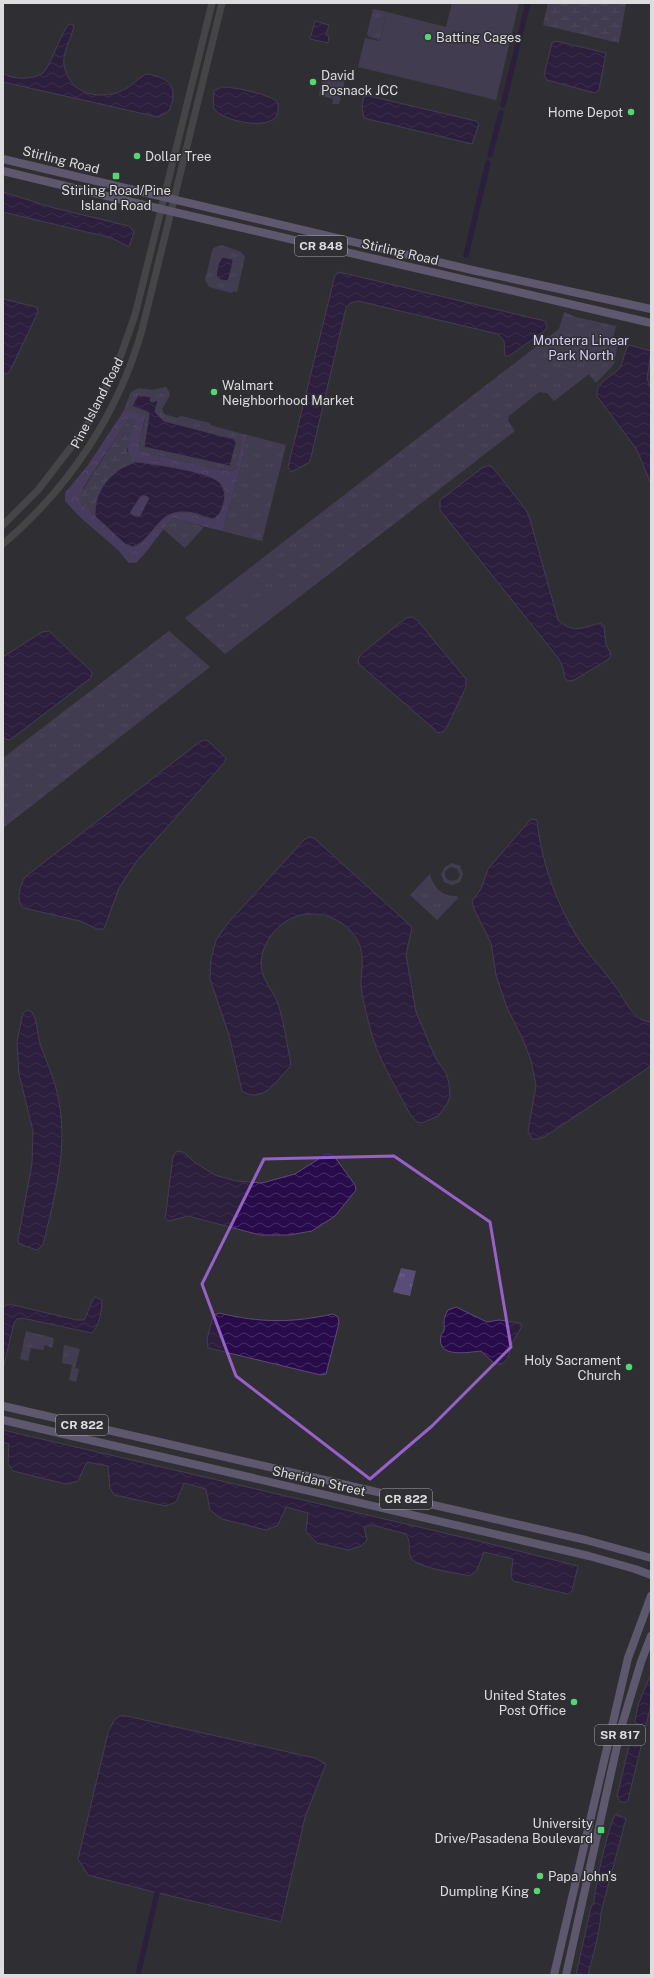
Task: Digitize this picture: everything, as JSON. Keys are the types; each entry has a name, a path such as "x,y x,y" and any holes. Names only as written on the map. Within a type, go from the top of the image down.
{"main road":[{"name":"Pine Island Road","path":"3,525 30,499 56,469 85,429 116,369 127,340 212,3"},
{"name":"Pine Island Road","path":"3,544 29,521 67,480 88,449 109,412 128,373 138,344 172,212 222,3"},
{"name":"Stirling Road","path":"3,159 495,276 651,308"},
{"name":"Stirling Road","path":"3,171 172,212 651,323"},
{"path":"326,247 329,236"},
{"name":"Sheridan Street","path":"3,1406 586,1540 651,1558"},
{"name":"Sheridan Street","path":"3,1420 589,1556 651,1575"},
{"name":"SR 817","path":"554,1975 628,1658 651,1596"},
{"name":"SR 817","path":"566,1975 621,1728 641,1662 651,1636"}],"highlighted area":[{"path":"394,1156 490,1222 511,1347 432,1426 370,1479 236,1376 202,1284 264,1159"}],"green space":[{"path":"452,3 519,3 496,100 358,67 365,38 380,41 387,12 446,27"},
{"path":"548,3 626,3 619,43 543,25"},
{"path":"373,9 387,12 380,40 369,37 367,34"},
{"path":"323,75 346,76 339,104 332,104 333,99 319,95"},
{"path":"222,245 241,252 245,257 237,292 233,291 232,293 209,287 205,280 213,248"},
{"name":"Monterra Linear Park North","path":"564,312 576,317 616,326 612,342 618,343 614,364 596,383 589,374 554,401 547,393 539,392 509,416 508,421 515,431 225,654 185,618 559,329"},
{"path":"166,387 170,393 162,409 164,414 177,418 181,416 210,423 210,425 243,434 236,470 225,471 140,451 139,446 145,419 141,414 123,412 131,392 139,388 152,390"},
{"path":"127,411 145,416 139,446 140,451 225,471 236,470 243,434 247,435 238,480 222,531 172,518 136,563 129,563 118,550 80,517 65,501 65,493 88,465 123,412","holes":["128,419 135,420 127,445 129,455 136,462 151,464 207,518 194,513 175,512 161,521 140,544 125,544 82,504 83,488"]},
{"path":"132,418 135,420 127,445 127,452 136,462 119,470 106,482 101,489 95,507 95,516 82,504 79,496 128,419"},
{"path":"247,435 286,445 262,541 222,531 238,480"},
{"path":"141,496 146,496 149,498 140,516 135,516 131,514 131,511"},
{"path":"172,518 204,527 185,548 163,529"},
{"path":"251,575 259,585 237,602 229,591"},
{"path":"284,586 293,598 255,626 246,615"},
{"path":"169,631 210,667 3,828 3,758"},
{"path":"452,863 460,866 463,874 460,882 452,885 444,882 441,874 445,867","holes":["451,867 457,869 460,874 458,879 453,881 448,880 445,876 445,871"]},
{"path":"430,874 431,879 439,891 447,895 457,896 458,898 437,920 410,895"},
{"path":"401,1268 416,1271 410,1296 393,1292"},
{"path":"26,1331 54,1338 52,1348 45,1345 43,1350 31,1348 28,1361 20,1359"},
{"path":"64,1345 80,1349 75,1368 79,1369 76,1382 69,1380 72,1365 62,1363"}],"water":[{"path":"315,21 329,25 326,35 329,36 328,43 310,39"},
{"path":"70,24 74,25 65,52 64,63 69,78 75,86 90,94 109,94 127,88 144,75 152,75 165,80 171,86 173,95 169,111 158,117 3,82 3,73 17,78 29,78 43,73 50,62 63,33"},
{"path":"556,41 606,53 599,90 595,93 547,80 544,75 552,43"},
{"path":"222,87 235,88 261,94 274,100 278,103 277,115 269,121 253,123 235,120 220,114 215,110 213,104 214,91"},
{"path":"364,96 476,121 479,124 472,144 364,118 362,107"},
{"path":"3,192 54,208 129,226 134,232 129,247 112,238 3,212"},
{"path":"222,257 232,259 233,262 228,281 221,280 216,276 218,265"},
{"path":"339,272 545,321 547,327 544,331 509,356 505,356 504,341 498,334 358,301 350,303 346,308 309,463 291,472 288,467 335,275"},
{"path":"3,299 33,306 37,308 38,312 11,369 7,374 3,374"},
{"path":"629,345 651,351 647,379 651,389 651,484 637,450 597,396 598,387 621,367"},
{"path":"138,395 151,397 150,401 153,402 158,400 155,412 164,421 234,439 236,443 230,466 144,447 149,415 148,412 132,406"},
{"path":"136,462 154,464 192,471 213,478 222,486 225,497 219,514 213,519 185,512 168,515 140,543 133,547 125,544 95,516 95,507 101,489 106,482 112,475 127,465","holes":["141,496 146,496 149,498 140,516 131,514 131,511"]},
{"path":"489,465 494,469 529,516 558,620 568,627 578,629 600,623 604,626 606,645 611,654 609,659 574,680 569,681 565,679 563,668 559,659 440,510 440,500 482,468"},
{"path":"412,617 417,620 466,679 466,687 446,729 438,733 359,664 358,660 360,655 406,618"},
{"path":"49,631 92,672 91,678 10,740 5,739 3,735 3,657 42,632"},
{"path":"205,740 226,758 224,763 136,862 119,888 104,929 97,929 80,921 24,908 21,905 19,893 25,877 201,741"},
{"path":"531,819 537,820 542,850 550,879 568,922 635,1015 645,1021 651,1022 651,1066 544,1137 538,1139 532,1139 528,1131 536,1086 531,1060 522,1037 507,1008 496,975 491,943 474,909 472,901 481,889 488,869"},
{"path":"310,837 315,839 412,927 406,955 416,1012 436,1059 446,1073 449,1083 450,1097 447,1104 438,1116 422,1123 417,1122 410,1114 386,1070 372,1036 361,985 362,955 359,944 348,928 343,924 337,920 319,914 303,914 285,922 271,936 262,953 262,973 278,1005 283,1021 291,1064 268,1090 256,1095 242,1091 229,1035 210,979 211,959 216,940 228,923 305,839"},
{"path":"27,1010 32,1012 35,1020 41,1047 56,1088 59,1102 62,1138 61,1156 55,1192 43,1245 37,1250 19,1244 18,1240 32,1164 33,1131 19,1074 17,1041 23,1013"},
{"path":"180,1151 215,1175 236,1181 262,1183 295,1174 329,1154 334,1156 355,1185 356,1190 335,1216 312,1231 289,1235 260,1235 188,1216 169,1221 165,1218 173,1156 176,1152"},
{"path":"95,1297 102,1300 102,1304 98,1322 92,1333 22,1318 17,1319 14,1323 3,1369 3,1307 9,1304 77,1320 84,1320"},
{"path":"456,1307 487,1322 499,1320 520,1323 522,1326 511,1345 508,1358 502,1364 495,1364 481,1351 462,1353 448,1351 443,1348 441,1343 441,1335 444,1331 445,1316 448,1310"},
{"path":"219,1313 249,1319 276,1321 303,1319 333,1314 338,1317 339,1323 326,1374 321,1375 208,1348 207,1339 213,1316"},
{"path":"3,1430 483,1542 578,1566 572,1591 568,1594 513,1581 511,1576 513,1559 484,1552 477,1570 470,1576 421,1565 411,1558 409,1552 409,1540 406,1534 372,1525 364,1527 367,1540 361,1546 348,1550 317,1543 306,1532 308,1513 286,1507 278,1525 266,1530 222,1519 210,1510 206,1489 184,1483 176,1502 166,1506 114,1495 110,1488 108,1466 87,1462 78,1481 66,1484 13,1471 8,1464 9,1444 3,1442"},
{"path":"650,1676 651,1704 646,1726 635,1723 635,1721 638,1705"},
{"path":"122,1715 315,1758 326,1764 305,1817 281,1922 88,1875 78,1859 108,1733 114,1720"},
{"path":"632,1738 640,1739 641,1747 628,1800 626,1802 620,1802 617,1796"},
{"path":"616,1814 626,1819 601,1912 596,1944 588,1975 576,1975 591,1907 594,1903 599,1871 606,1842"}],"waterway":[{"path":"503,105 528,3"},
{"path":"490,155 501,113"},
{"path":"466,255 488,163"},
{"path":"138,1975 157,1893"}],"place":[{"name":"Batting Cages","path":"428,37"},
{"name":"David Posnack JCC","path":"313,82"},
{"name":"Home Depot","path":"631,112"},
{"name":"Dollar Tree","path":"137,156"},
{"name":"Stirling Road/Pine Island Road","path":"116,176"},
{"name":"Walmart Neighborhood Market","path":"214,392"},
{"name":"Holy Sacrament Church","path":"629,1367"},
{"name":"United States Post Office","path":"574,1702"},
{"name":"University Drive/Pasadena Boulevard","path":"601,1830"},
{"name":"Papa John's","path":"540,1876"},
{"name":"Dumpling King","path":"537,1891"}]}
